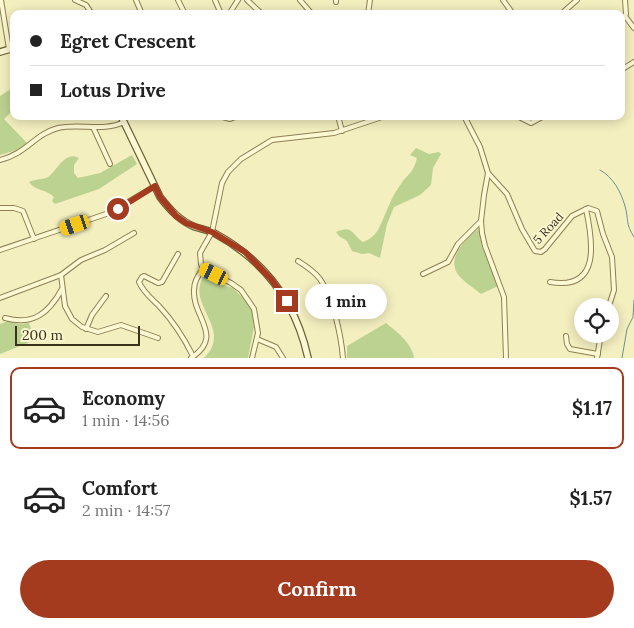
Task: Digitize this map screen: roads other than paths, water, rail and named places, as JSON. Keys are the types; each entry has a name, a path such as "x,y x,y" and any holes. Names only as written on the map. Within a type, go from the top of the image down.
{"street":[{"path":"1,0 10,43"},
{"path":"75,0 88,7 90,10"},
{"path":"247,0 258,10"},
{"path":"300,0 309,10"},
{"path":"566,10 577,0"},
{"path":"624,0 625,16 634,28"},
{"path":"0,160 18,154 41,136 58,128 112,126 121,120"},
{"path":"122,120 160,197 176,216 186,223 212,232 245,252 271,279 287,301 297,321 308,358"},
{"path":"339,120 342,131"},
{"path":"178,254 162,282 158,283 144,276 138,282 180,332 192,357 202,348 207,335 194,297 195,283 203,269 200,253 212,232 222,183 228,172 241,159 272,140 342,131 374,120"},
{"name":"5 Road","path":"466,120 480,147 488,173 507,194 522,229 531,246 537,252 545,249 572,216 586,209"},
{"path":"93,126 110,164"},
{"path":"488,173 481,221 485,246 504,297 506,358"},
{"path":"0,250 118,209 155,186"},
{"path":"0,208 14,208 23,211 34,239"},
{"path":"550,282 562,284 575,281 584,274 590,264 591,246 586,209 593,208 597,211 612,258 614,290 612,298"},
{"path":"423,274 448,262 458,244 481,221"},
{"path":"0,298 61,276 81,260 105,250 134,233"},
{"path":"298,261 315,274 326,290 340,336 342,358"},
{"path":"203,269 236,285 249,300 256,316 258,339 252,358"},
{"path":"61,276 64,302 69,314 86,329 93,332 101,332 121,325 158,338"},
{"path":"6,318 20,322 40,315 57,298 63,287"},
{"path":"86,329 92,315 106,296"},
{"path":"566,336 569,348 597,356 600,343"},
{"path":"258,339 276,347 283,358"}],"waterway":[{"path":"600,170 613,181 619,190 625,206 628,225 634,237"},
{"path":"622,358 627,329 633,317 634,300"}]}
